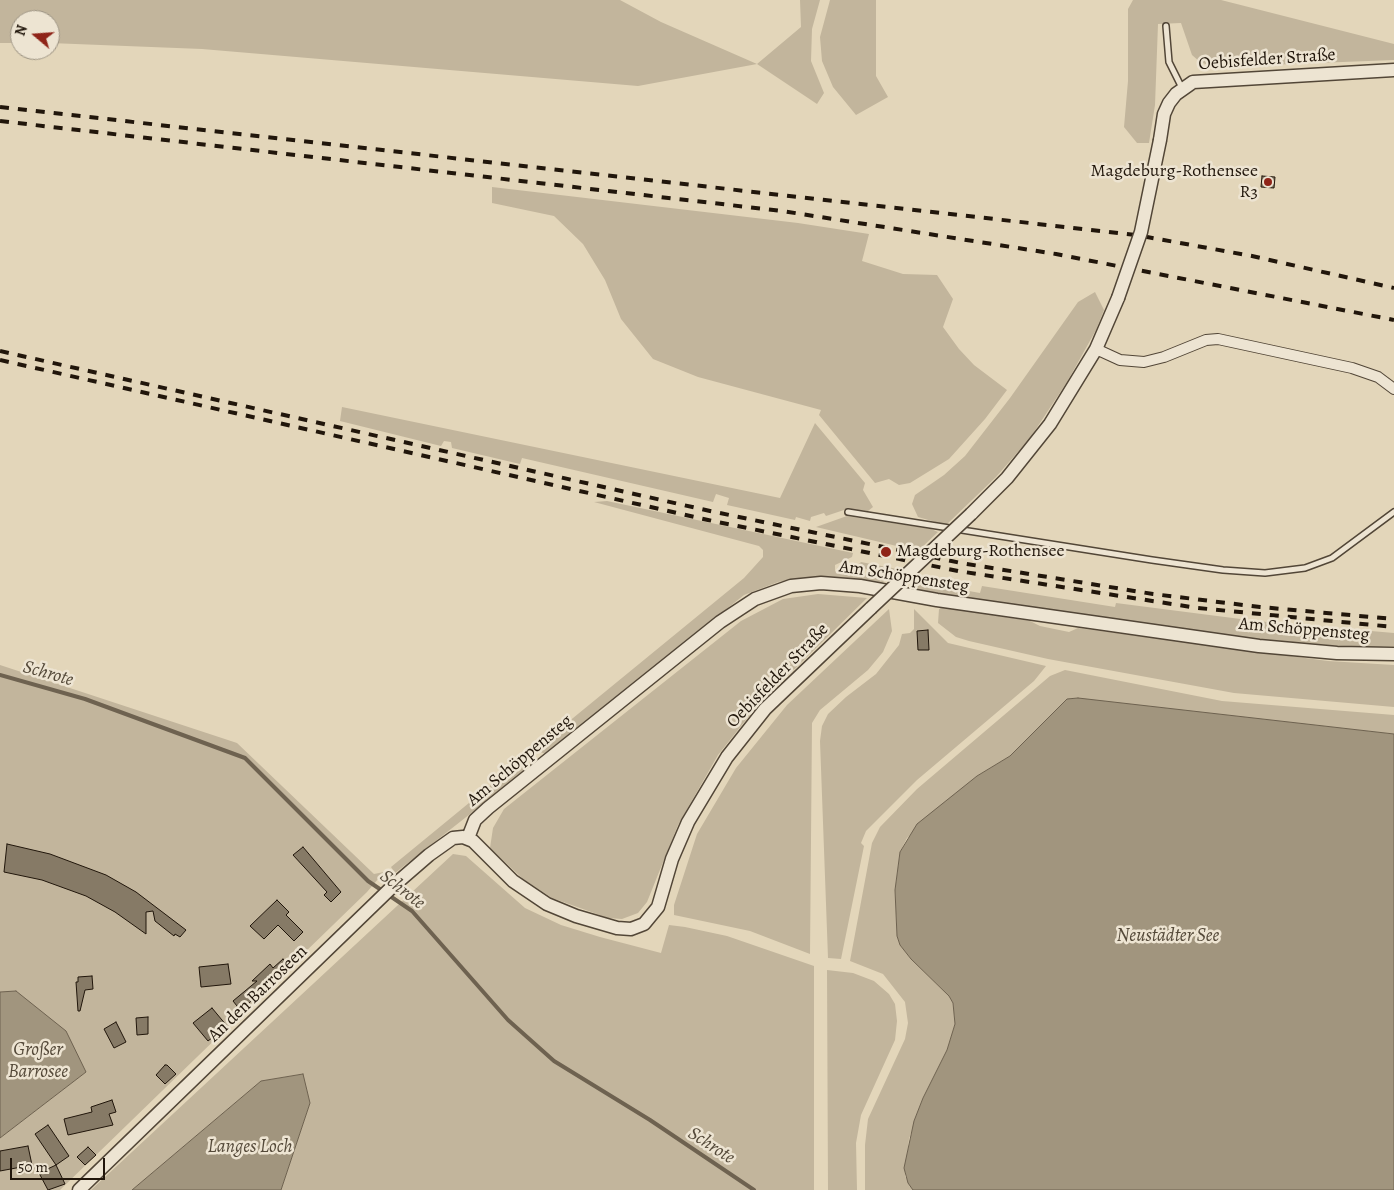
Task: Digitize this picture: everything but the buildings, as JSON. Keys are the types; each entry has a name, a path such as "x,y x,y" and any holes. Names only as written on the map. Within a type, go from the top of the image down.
{"street":[{"name":"Oebisfelder Straße","path":"468,838 513,881 547,904 609,926 628,930 640,926 649,920 656,910 672,859 688,822 711,781 736,744 790,684 1007,478 1042,435 1074,387 1096,349 1118,298 1141,232 1164,114 1168,103 1182,88 1193,82 1203,80 1394,70"},
{"path":"1096,349 1120,360 1144,362 1164,358 1206,340 1222,340 1352,368 1378,377 1394,389"},
{"name":"Am Schöppensteg","path":"468,838 475,820 488,808 720,622 755,600 792,586 821,584 860,586 964,604 1259,646 1337,653 1394,654"},
{"name":"An den Barroseen","path":"79,1190 392,887 447,840 456,837 468,838"}],"lane":[{"path":"1166,26 1169,62 1182,88"},
{"path":"848,512 1152,560 1223,570 1265,573 1305,568 1332,558 1394,512"}],"shaded area":[{"path":"0,0 620,0 661,22 757,64 638,86 202,49 60,43 60,10 10,10 10,43 0,43"},
{"path":"800,0 820,0 812,29 811,61 824,93 817,104 757,64 801,27"},
{"path":"830,0 876,0 876,76 888,97 856,115 833,87 822,61 820,37"},
{"path":"1133,0 1221,0 1394,44 1394,60 1214,67 1200,62 1192,55 1181,23 1158,24 1155,105 1149,143 1137,143 1124,127 1128,81 1128,9"},
{"path":"492,187 798,223 869,234 862,261 903,274 937,275 953,299 943,327 959,349 974,365 1007,390 985,419 949,459 910,483 899,485 889,479 875,483 819,415 821,410 698,377 653,359 621,319 605,280 583,244 554,216 492,203"},
{"path":"1095,292 1104,310 1096,330 1067,382 1030,438 996,477 946,525 918,517 912,504 915,495 944,475 965,456 1010,398 1078,302"},
{"path":"342,407 780,498 815,423 865,483 863,490 873,507 868,511 847,509 826,516 824,513 811,517 810,521 796,517 795,520 727,505 729,498 716,494 713,502 522,458 520,464 452,448 451,442 444,441 441,446 340,421"},
{"path":"607,501 853,553 852,557 835,565 835,571 839,573 850,568 853,571 885,580 881,584 832,577 798,578 778,582 744,595 546,754 534,750 744,578 763,557 763,550 759,546 594,502"},
{"path":"847,516 931,529 938,532 918,551 816,527"},
{"path":"861,562 897,569 889,576 857,566"},
{"path":"922,577 959,584 958,589 980,593 982,586 1115,607 1116,603 1256,621 1394,633 1394,646 1354,647 1253,639 1114,621 1039,608 908,590"},
{"path":"818,594 867,598 757,706 718,755 678,825 647,902 638,913 622,919 608,918 552,898 523,879 490,848 493,828 504,809 741,621 783,599"},
{"path":"943,607 1030,621 1040,626 1069,632 1078,628 1328,661 1394,665 1394,707 1234,693 1048,659 956,637 938,623 939,609"},
{"path":"889,609 892,631 883,652 868,670 820,710 812,723 810,954 750,931 674,915 674,905 697,834 736,768 787,705"},
{"path":"914,609 948,643 1046,666 1034,681 917,780 866,831 861,843 864,846 841,959 828,958 820,741 822,726 828,714 846,697 876,674 899,645 902,634 910,633 914,629"},
{"path":"0,665 237,743 374,874 384,872 367,892 60,1190 0,1190 0,1138 86,1072 16,991 0,992"},
{"path":"1065,670 1222,701 1394,715 1394,734 1071,698 1010,756 977,776 907,838 900,852 895,890 897,936 900,945 911,959 949,996 953,1003 955,1024 947,1050 923,1098 909,1139 905,1176 913,1190 865,1190 865,1145 868,1119 905,1039 908,1023 905,1002 883,974 850,961 872,843 880,827 917,789 1050,676"},
{"path":"525,757 526,770 395,873 391,867"},
{"path":"453,854 466,856 525,908 561,925 661,953 669,925 685,927 727,936 814,966 814,1190 281,1190 310,1103 302,1074 261,1081 132,1190 91,1190"},
{"path":"827,970 853,973 874,981 889,994 895,1004 897,1021 895,1040 861,1115 856,1143 857,1190 828,1190"}],"water":[{"name":"Neustädter See","path":"1078,698 1394,734 1394,1190 913,1190 908,1183 904,1168 914,1121 923,1098 947,1050 955,1024 953,1003 949,996 911,959 900,945 897,936 895,890 900,852 917,824 977,776 1010,756 1067,699"},
{"name":"Großer Barrosee","path":"16,991 66,1031 86,1072 0,1138 0,992"},
{"name":"Langes Loch","path":"303,1074 310,1103 281,1190 132,1190 261,1081"}],"waterway":[{"name":"Schrote","path":"0,675 85,699 245,758 368,881 412,911 508,1020 554,1061 650,1120 754,1190"}],"railway":[{"path":"0,107 1136,235 1252,256 1394,288"},
{"path":"0,121 782,211 1056,254 1394,320"},
{"path":"0,351 710,511 961,563 1153,594 1260,607 1394,619"},
{"path":"0,360 708,520 958,571 1198,608 1394,627"}],"place":[{"name":"Magdeburg-Rothensee R3","path":"1268,182"},
{"name":"Magdeburg-Rothensee","path":"886,552"}]}
